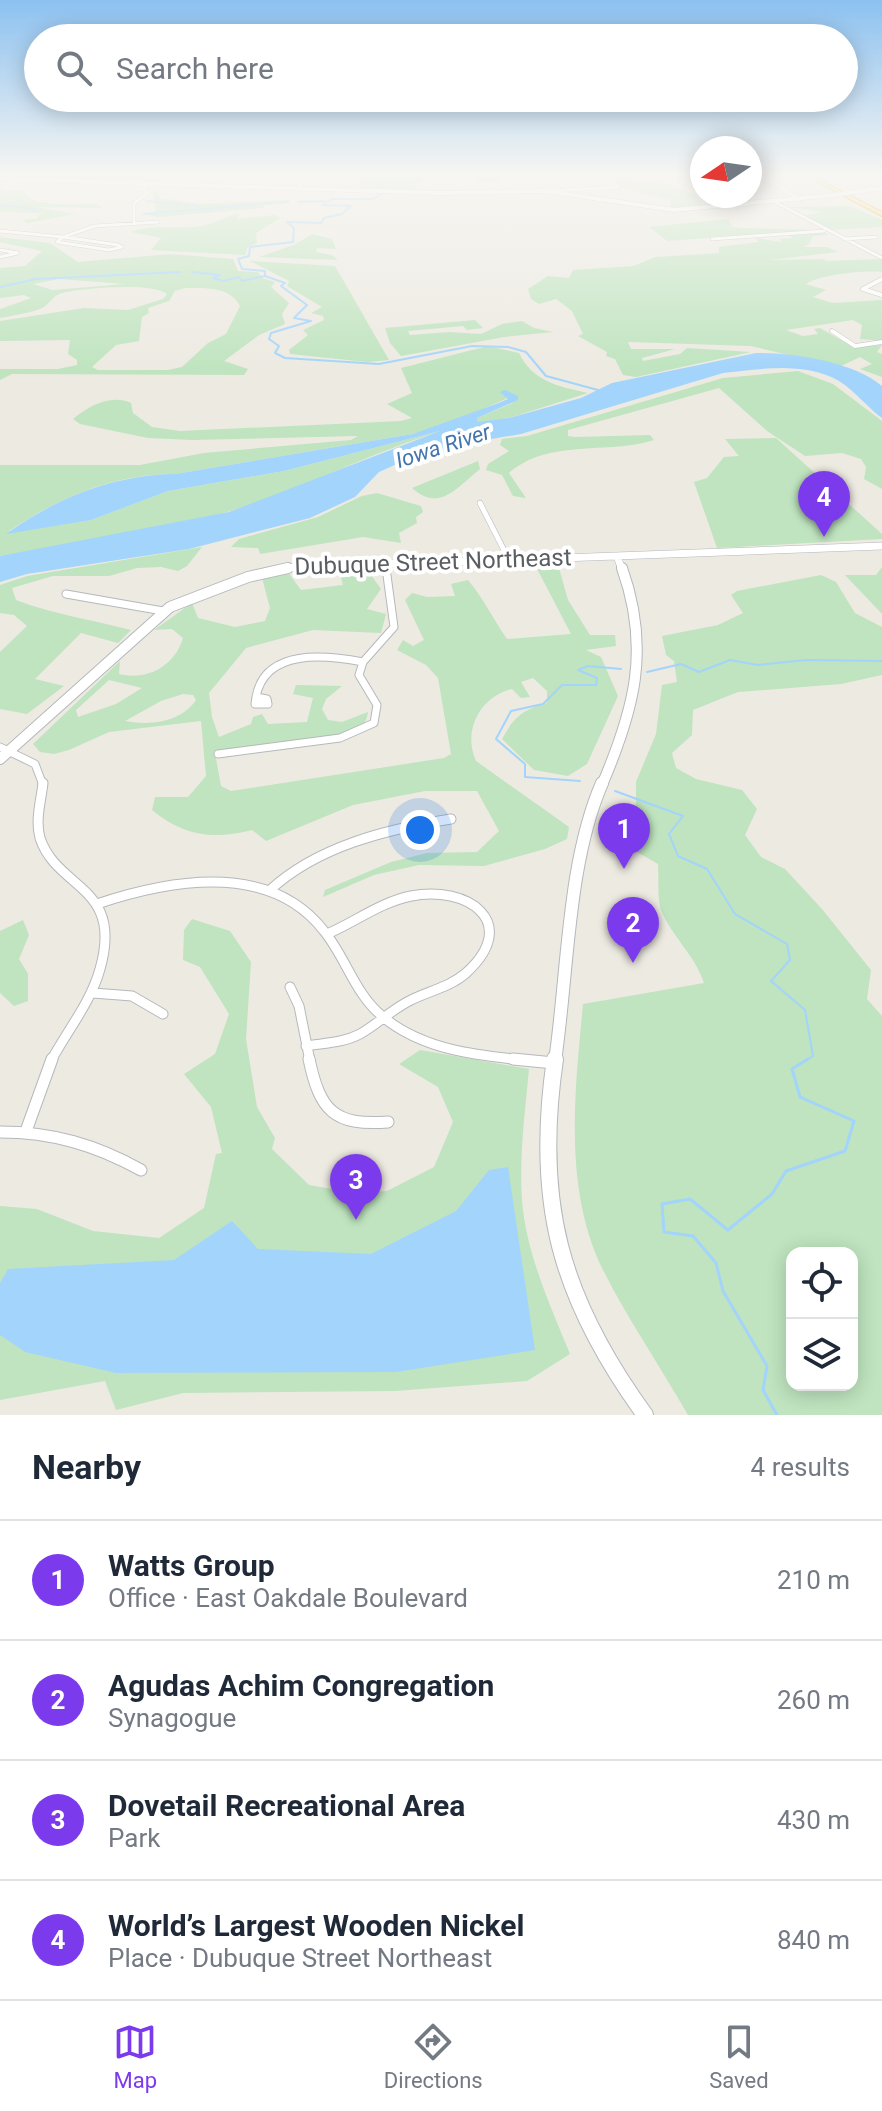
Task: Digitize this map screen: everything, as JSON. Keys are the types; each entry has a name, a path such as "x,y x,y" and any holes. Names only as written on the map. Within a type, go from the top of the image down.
{"street":[{"path":"59,239 56,241 107,250 122,247 77,239"},
{"path":"842,239 882,258"},
{"path":"0,250 18,253 0,257"},
{"path":"882,279 863,289 882,295"},
{"path":"832,331 855,346 882,342"},
{"path":"480,503 509,560"},
{"name":"Dubuque Street Northeast","path":"0,759 5,748 163,611 187,597 274,569 328,562 385,570 509,560 882,546"},
{"path":"621,556 636,622 639,660 636,694 624,734 602,780 585,843 546,1159 556,1236 592,1333 645,1415"},
{"path":"218,754 340,738 374,723 378,709 359,679 363,662 394,627 385,570"},
{"path":"66,594 163,611"},
{"path":"255,697 267,674 295,658 324,654 363,662"},
{"path":"5,748 37,768 45,782 38,816 40,840 83,884 97,904 104,925 105,952 93,993 49,1064 26,1131"},
{"path":"269,891 302,865 393,829 451,819"},
{"path":"97,904 132,892 184,885 232,884 269,891 306,911 327,934 363,995 384,1018 415,1038 442,1047 556,1063"},
{"path":"306,1046 352,1038 405,1003 450,984 468,971 481,955 489,936 486,914 475,902 461,895 424,893 381,906 327,934"},
{"path":"290,987 298,1003 312,1082 331,1109 364,1125 388,1122"},
{"path":"93,993 132,996 163,1014"},
{"path":"0,1132 26,1131 92,1144 141,1170"}],"green space":[{"path":"0,239 50,243 78,262 170,254 233,259 238,271 258,272 262,278 275,282 271,287 289,303 282,314 285,324 259,335 224,361 248,369 244,375 12,374 0,380 0,369 58,369 77,365 77,360 68,354 70,340 0,341 0,321 84,308 128,310 163,299 167,294 132,287 72,291 59,294 38,309 0,318 0,309 31,298 24,295 0,298 0,268 25,266 42,251 0,242","holes":["59,279 125,284 53,290 33,284","201,288 230,295 240,306 226,334 208,343 182,367 168,370 98,370 92,367 116,345 139,341 142,317 149,313 148,308 169,301 175,291"]},
{"path":"160,239 257,239 257,243 248,247 245,255 151,250"},
{"path":"304,239 332,239 336,249 317,248 316,252 332,255 338,260 259,257"},
{"path":"757,239 781,242 780,239 811,239 803,247 827,247 838,252 770,260 882,259 882,272 842,274 806,284 826,290 813,297 833,303 882,300 882,341 860,339 862,325 853,320 786,330 803,336 818,334 814,329 820,328 853,347 882,345 877,352 882,354 882,377 860,369 872,364 860,357 839,367 751,346 628,342 631,349 675,349 642,358 643,361 680,354 687,348 751,352 636,377 623,375 615,359 606,356 607,352 578,336 583,334 572,311 556,299 539,304 531,299 528,289 548,276 569,278 573,270 634,266 655,257 719,253 719,247 759,242"},
{"path":"250,261 335,266 389,360 367,362 290,354 289,350 308,335 303,330 324,320 323,316 311,313 322,307 287,286 289,281"},
{"path":"475,320 483,328 467,330 463,326 408,331 410,335 449,332 481,334 502,324 522,321 534,328 553,332 504,337 401,356 390,343 385,328"},
{"path":"488,346 519,353 539,377 588,393 509,418 477,423 477,418 513,403 508,398 451,423 413,434 108,483 66,499 8,532 91,520 168,491 284,471 452,428 222,514 128,535 0,556 0,465 140,465 204,453 351,440 358,436 193,440 148,438 80,424 73,419 93,406 116,400 131,403 133,413 152,427 180,431 401,421 412,418 387,404 412,393 401,368"},
{"path":"798,371 833,384 882,421 882,489 864,479 866,467 861,459 842,453 805,456 767,431 719,388 568,430 568,436 575,437 650,435 654,440 618,447 560,451 525,462 509,473 526,498 513,496 502,475 486,470 488,464 509,451 500,445 502,439 527,436 723,378"},
{"path":"776,438 882,534 882,539 717,548 694,482 707,478 724,457 739,456 725,439"},
{"path":"478,461 480,469 448,495 431,498 412,488"},
{"path":"377,493 421,506 423,512 416,517 417,523 399,533 401,543 363,537 260,554 258,548 231,547 239,539 318,517 362,496"},
{"path":"202,547 187,566 178,571 161,567 137,568 109,576 53,576 12,588 16,600 131,630 118,643 81,633 35,679 64,686 27,714 0,709 0,652 27,626 14,615 0,613 0,585 27,576"},
{"path":"535,565 559,568 568,600 590,635 615,635 616,646 586,650 601,657 618,696 587,764 568,776 534,770 502,739 520,715 547,703 547,691 533,678 521,682 530,697 521,698 512,689 491,699 483,707 473,726 471,738 476,761 569,827 567,839 545,849 484,866 419,865 374,875 323,897 325,890 391,862 427,853 477,852 499,831 477,791 425,791 353,805 266,841 252,830 224,835 199,834 175,826 152,810 155,797 188,797 206,776 201,721 109,732 54,754 40,752 33,744 120,661 119,674 129,676 149,673 167,664 183,638 172,629 154,630 192,603 198,618 235,627 265,621 270,608 262,578 288,572 301,590 343,585 338,567 374,568 371,575 381,589 367,609 386,614 381,633 313,630 246,648 209,693 219,737 251,724 253,717 262,714 268,724 307,722 313,698 293,694 296,685 342,686 326,699 322,709 328,720 342,722 368,712 367,718 358,728 340,736 215,753 221,786 231,791 444,758 451,754 438,678 426,665 397,650 403,640 413,646 424,640 405,600 412,593 427,597 455,596 451,584 468,580 507,639 571,634","holes":["109,680 142,688 116,704 78,717 76,710","183,694 193,695 196,700 174,718 145,723 125,721 161,701"]},
{"path":"882,567 882,614 845,575 876,575"},
{"path":"821,575 836,582 855,613 882,627 882,675 841,684 738,692 693,710 692,735 672,753 676,768 696,779 742,790 757,809 745,835 761,857 785,869 871,970 867,999 882,1016 882,1415 688,1415 602,1268 581,1205 575,1104 583,1004 704,983 661,910 658,864 616,840 636,804 636,782 656,734 662,685 677,682 674,661 666,655 662,636 718,625 743,613 731,595 737,591"},
{"path":"192,919 230,931 251,962 246,1039 257,1107 275,1138 272,1149 309,1185 355,1193 387,1191 434,1167 453,1122 438,1087 399,1064 420,1050 529,1069 521,1167 524,1220 540,1278 570,1354 527,1381 395,1391 183,1393 116,1410 105,1381 0,1400 0,1206 37,1209 93,1231 159,1238 204,1208 216,1154 222,1153 211,1107 184,1074 215,1054 229,1014 200,967 183,960 184,930"},
{"path":"23,920 29,935 19,959 28,974 28,1001 14,1006 0,993 0,931"}],"water":[{"name":"Iowa River","path":"756,353 822,360 870,378 882,386 882,418 839,381 811,371 782,368 723,373 521,434 468,443 399,463 379,472 355,497 310,518 189,549 27,574 0,582 0,556 229,512 440,431 284,471 168,491 91,520 6,534 65,499 107,484 413,434 508,399 500,392 505,390 518,396 518,400 477,418 477,422 509,418 581,398 612,383"},
{"path":"508,1167 535,1350 396,1372 116,1373 25,1352 0,1335 0,1283 8,1269 174,1260 232,1221 258,1249 371,1254 456,1211 489,1170"}],"waterway":[{"path":"265,276 265,271 242,269 238,259 249,256 250,247 293,242 293,239"},
{"path":"0,287 36,279 180,272"},
{"path":"193,272 220,275 213,278 223,281 265,276"},
{"path":"265,276 285,283 281,286 307,305 294,318 311,321 271,333 269,339 279,346 275,353 285,358 379,364 472,346 508,347 526,352 546,376 598,390"},
{"path":"647,672 681,664 699,672 730,660 758,665 806,660 882,661"},
{"path":"580,781 525,777 525,764 496,739 511,711 543,704 562,685 596,685 597,678 578,670 588,666 621,669"},
{"path":"615,791 683,816 669,834 678,856 707,869 735,914 787,944 790,960 771,981 805,1010 813,1056 805,1061"},
{"path":"777,1415 763,1390 767,1366 723,1291 716,1263 693,1236 664,1232 662,1204 690,1199 728,1230 772,1194 786,1171 845,1151 854,1121 800,1097 792,1069 808,1059"}],"place":[{"name":"World’s Largest Wooden Nickel","path":"824,537"},
{"name":"Watts Group","path":"624,869"},
{"name":"Agudas Achim Congregation","path":"633,963"},
{"name":"Dovetail Recreational Area","path":"356,1220"}]}
